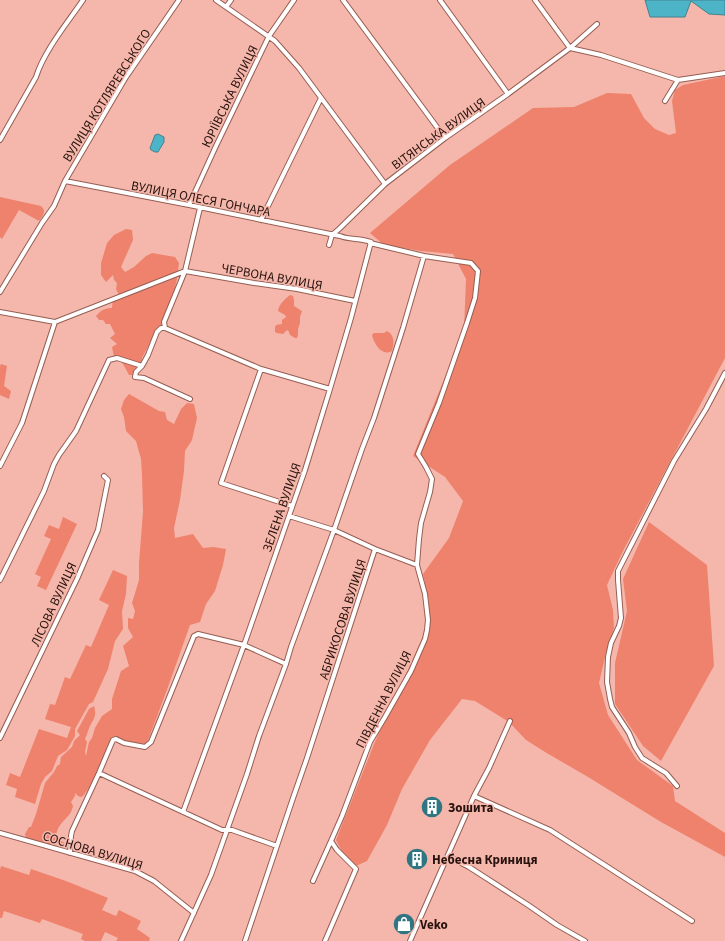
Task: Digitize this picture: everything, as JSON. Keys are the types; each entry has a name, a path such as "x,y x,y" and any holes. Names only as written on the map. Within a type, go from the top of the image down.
{"street":[{"path":"0,140 36,77 40,66 58,36 83,0"},
{"name":"ВУЛИЦЯ КОТЛЯРЕВСЬКОГО","path":"0,292 54,206 65,181 126,77 179,0"},
{"path":"216,0 275,40 299,68 385,184"},
{"path":"226,7 231,0"},
{"name":"ЮРІЇВСЬКА ВУЛИЦЯ","path":"189,205 269,36 294,0"},
{"path":"343,0 445,138"},
{"path":"440,0 508,94"},
{"path":"535,0 570,48 601,55 678,80 725,73"},
{"name":"ВІТЯНСЬКА ВУЛИЦЯ","path":"332,235 340,229 385,184 445,138 570,48 597,24"},
{"path":"665,101 678,80"},
{"path":"261,220 321,98"},
{"name":"ВУЛИЦЯ ОЛЕСЯ ГОНЧАРА","path":"65,181 332,235"},
{"path":"165,328 164,322 185,271 200,208"},
{"path":"340,229 338,234 340,236"},
{"path":"329,245 332,235 340,236 348,239 367,241 424,256 471,263 478,271 475,298 439,404 418,454 432,479 430,492 421,523 417,565 375,548"},
{"name":"ЗЕЛЕНА ВУЛИЦЯ","path":"182,812 244,645 289,516 330,389 370,243"},
{"path":"181,941 211,875 259,736 374,418 424,256"},
{"path":"0,312 55,322 185,271"},
{"name":"ЧЕРВОНА ВУЛИЦЯ","path":"185,271 297,289 355,301"},
{"path":"0,466 22,423 55,322"},
{"path":"190,399 144,378 135,377 136,372 142,366 148,355 157,332 161,328 165,328 261,369 330,389"},
{"path":"0,580 44,491 59,455 76,431 109,360 117,358 142,366"},
{"path":"261,369 221,483 292,506"},
{"path":"677,786 666,773 642,758 629,733 612,707 607,682 608,657 611,643 621,618 618,571 674,461 706,409 725,373"},
{"name":"ЛІСОВА ВУЛИЦЯ","path":"0,738 77,579 98,530 108,480 104,476"},
{"name":"АБРИКОСОВА ВУЛИЦЯ","path":"245,941 307,758 375,548 334,530 289,516"},
{"name":"ПІВДЕННА ВУЛИЦЯ","path":"314,881 342,816 370,742 386,717 411,671 428,630 425,594 417,565"},
{"path":"70,853 72,831 113,740 116,739 145,747 151,742 194,636 198,634 244,645 286,664"},
{"path":"410,941 474,796 489,768 510,721"},
{"path":"99,773 222,830 232,830 277,846"},
{"path":"474,796 550,830 692,921"},
{"name":"СОСНОВА ВУЛИЦЯ","path":"0,833 135,871 154,881 194,913"},
{"path":"325,941 356,869 336,850 331,841"},
{"path":"448,856 469,867 557,925 585,941"}],"shaded area":[{"path":"725,76 725,358 622,553 607,585 613,610 614,628 599,683 608,715 637,760 673,786 675,801 725,833 725,857 661,822 545,752 526,740 509,722 475,701 462,699 430,740 402,789 387,825 367,861 356,866 343,854 336,840 374,744 422,639 428,620 429,601 423,574 449,538 463,501 445,477 413,456 464,330 466,279 453,254 384,245 370,233 450,165 533,108 574,107 607,93 631,94 644,118 655,129 669,135 676,133 672,101 675,90 683,85"},
{"path":"0,197 41,206 44,210 44,214 39,221 19,210 2,239 0,237"},
{"path":"126,229 132,230 133,240 121,267 125,272 152,253 175,257 179,263 173,296 160,328 156,331 142,358 140,372 138,375 129,375 121,362 114,357 112,347 117,344 110,338 115,334 110,324 106,324 103,320 99,320 96,316 107,308 112,308 113,298 118,296 116,289 117,283 114,280 113,275 106,282 101,275 101,263 107,243 114,235"},
{"path":"290,295 293,296 294,306 302,311 297,338 290,335 288,330 283,334 275,332 276,325 282,324 282,320 286,317 278,311 279,308 282,302"},
{"path":"387,331 393,337 393,345 392,351 385,352 379,349 372,335 374,333 384,333"},
{"path":"1,364 7,366 4,386 11,391 9,399 0,395"},
{"path":"129,394 159,411 165,412 167,420 174,424 181,409 187,403 194,404 197,418 192,440 185,451 180,500 174,528 175,538 193,534 203,548 213,547 226,549 223,565 215,591 206,604 200,622 190,625 147,743 129,743 113,737 107,746 105,757 89,788 81,797 75,793 75,796 71,802 73,806 71,812 57,830 56,837 66,844 55,844 48,846 27,842 25,834 29,827 31,827 45,783 60,764 61,757 72,747 74,741 80,735 77,731 89,709 94,706 95,717 85,739 87,742 85,752 86,756 89,742 95,728 102,716 112,709 112,699 121,671 129,666 123,646 133,637 128,628 128,618 133,619 135,611 132,603 139,580 143,512 141,459 136,441 126,431 121,409 124,400"},
{"path":"63,517 77,524 46,590 37,586 41,577 35,574 51,539 44,536 49,525 59,529"},
{"path":"649,522 707,565 714,666 661,761 643,746 615,704 615,663 627,611 623,579"},
{"path":"113,570 127,576 126,594 122,611 123,629 115,641 108,669 93,702 89,704 75,729 75,736 67,750 58,756 52,771 45,777 41,784 35,804 15,797 17,789 6,785 10,773 20,777 39,729 67,738 71,727 45,719 50,704 55,705 65,677 70,679 86,645 91,647 109,605 99,600"},
{"path":"1,866 29,875 31,869 108,898 102,910 116,916 119,910 141,921 137,929 150,938 149,941 116,941 118,938 105,932 101,941 85,941 81,939 83,934 42,919 40,923 4,911 2,918 0,918"}],"water":[{"path":"645,0 725,0 725,15 709,14 691,1 685,17 650,17"},
{"path":"158,134 164,137 164,142 158,152 155,152 150,148 155,135"}],"place":[{"name":"Зошита","path":"432,807"},
{"name":"Небесна Криниця","path":"417,859"},
{"name":"Veko","path":"404,924"}]}
